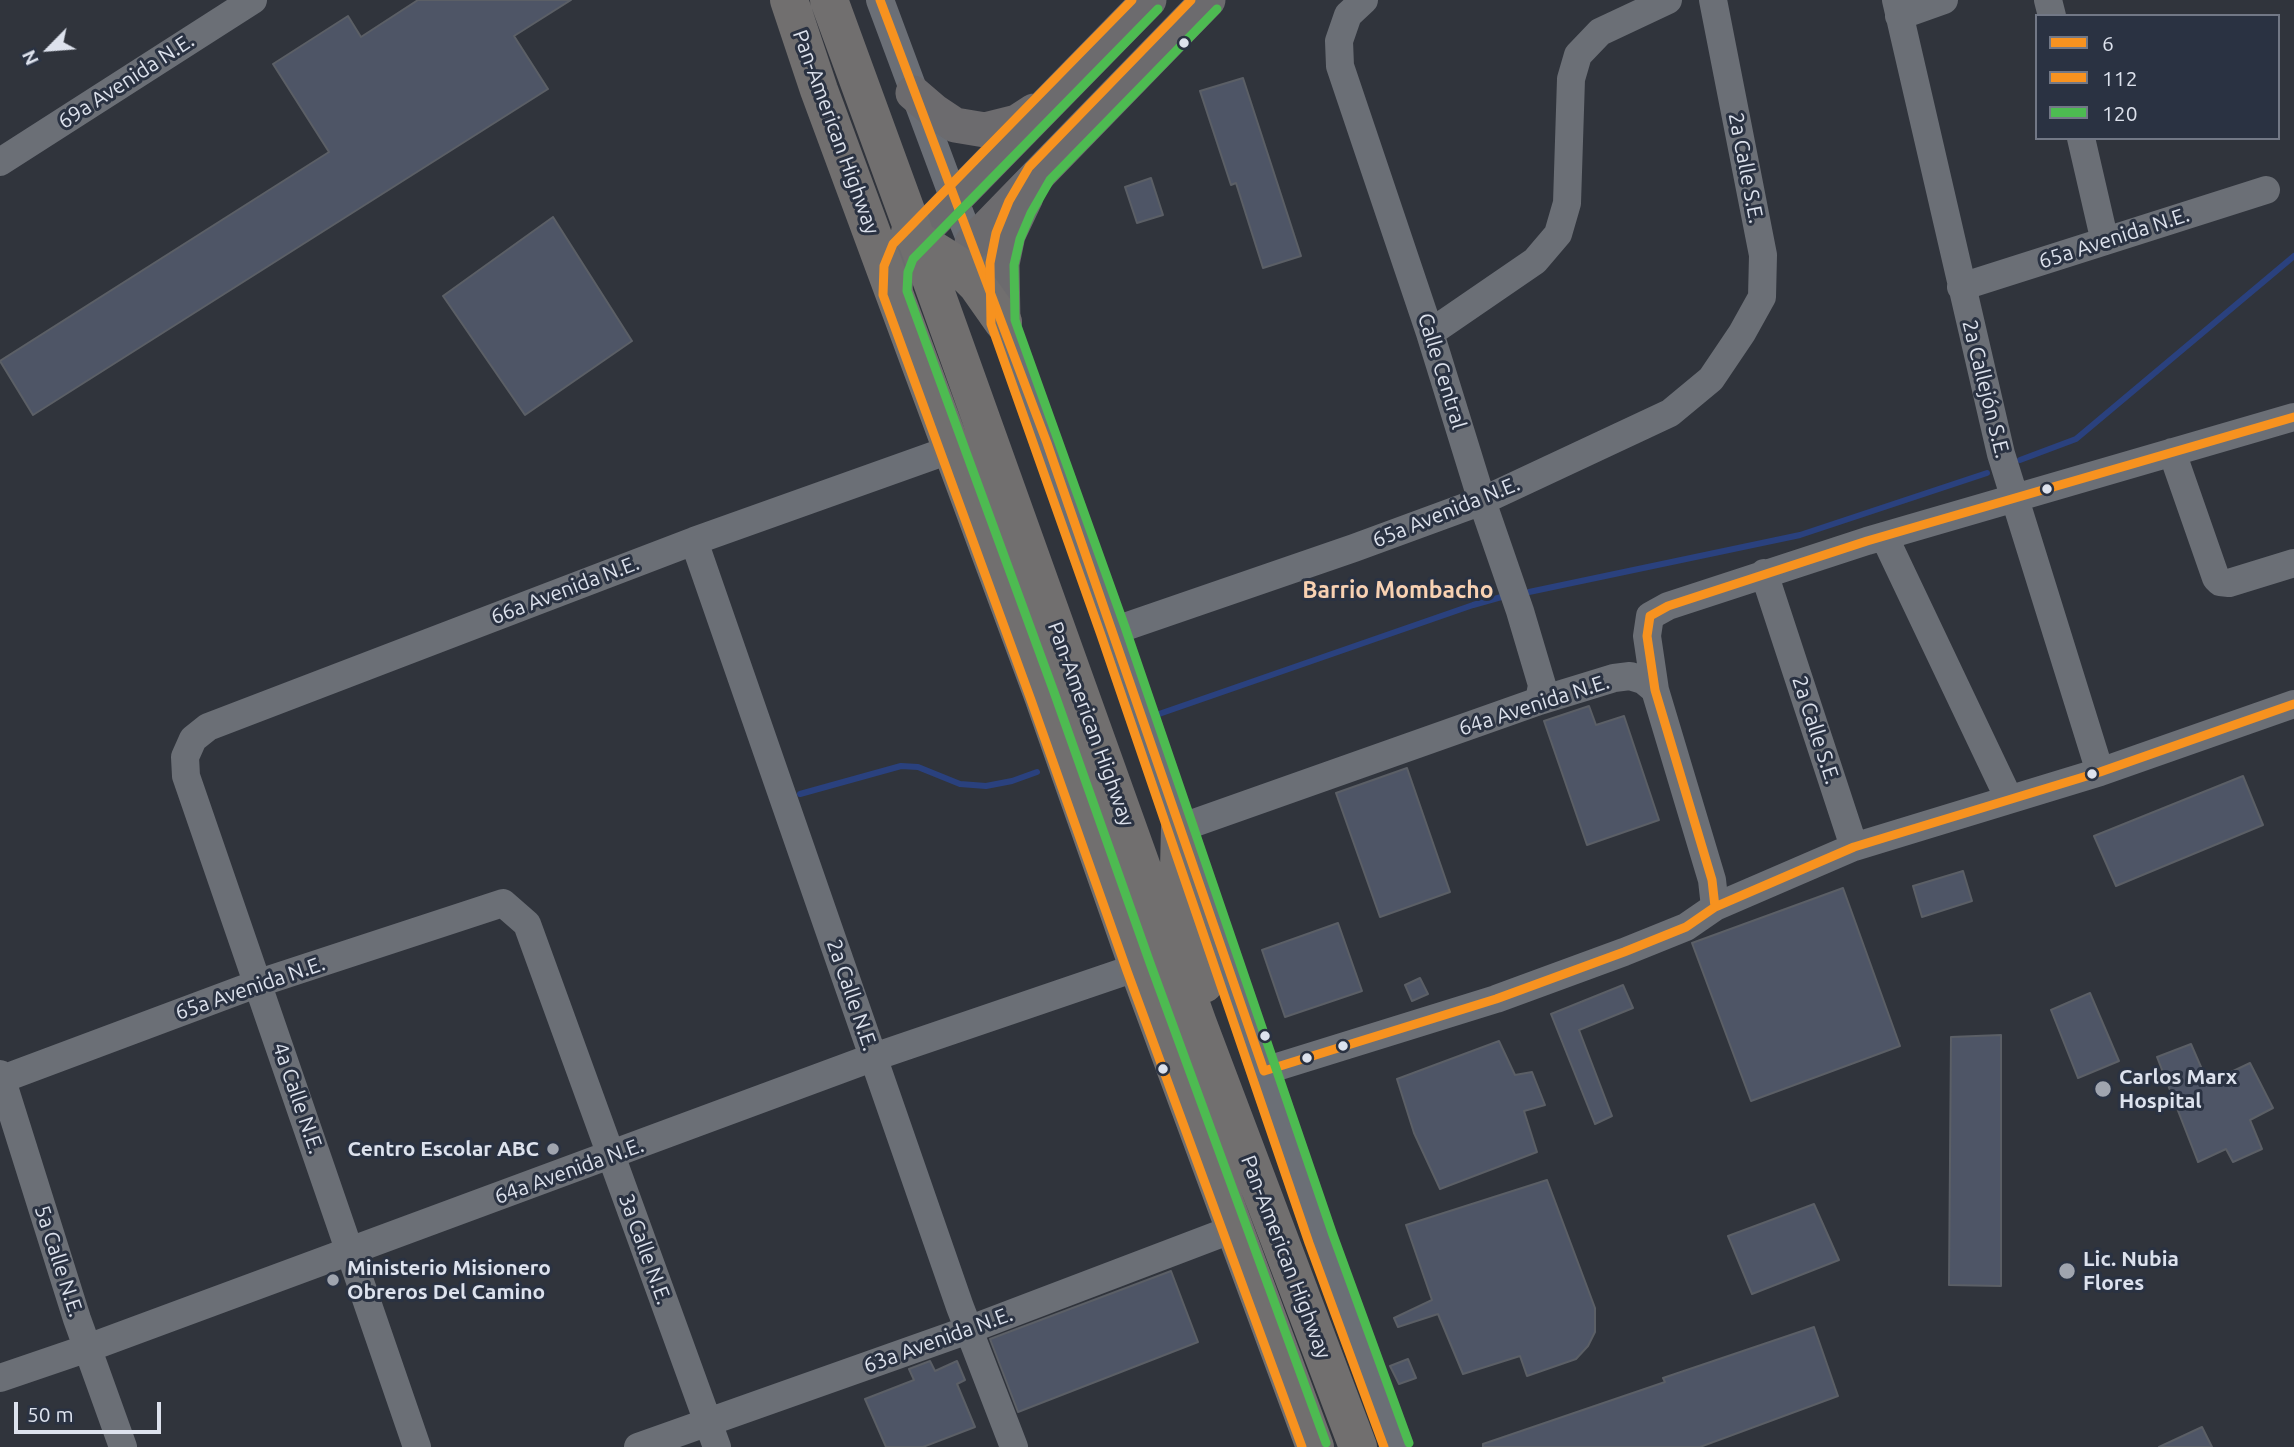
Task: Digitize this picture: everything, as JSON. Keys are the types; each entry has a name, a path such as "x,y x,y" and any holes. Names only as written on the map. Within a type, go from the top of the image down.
{"highway":[{"name":"Pan-American Highway","path":"789,0 819,90 1043,696 1138,967 1315,1447"},
{"path":"811,0 821,16 896,215 916,239 956,264 1003,322"},
{"name":"Pan-American Highway","path":"828,0 1198,1024 1357,1447"},
{"path":"916,239 936,246 951,247 972,243"},
{"path":"1180,828 1179,869 1205,985 1198,1024"}],"main road":[{"path":"895,293 896,269 903,252 1149,0"},
{"path":"972,243 1208,0"},
{"path":"1100,50 1130,80"},
{"path":"913,93 955,125 985,130 1017,122 1054,97"},
{"path":"1003,322 1002,264 1008,235 1020,207 1040,173"}],"street":[{"name":"69a Avenida N.E.","path":"0,162 253,0"},
{"path":"880,0 913,93 1003,322 1113,631 1321,1239 1396,1447"},
{"name":"Calle Central","path":"1364,0 1348,15 1339,41 1340,66 1520,611 1542,685 1539,701"},
{"path":"1430,333 1535,261 1558,234 1567,203 1571,79 1578,55 1600,32 1668,0"},
{"name":"2a Calle S.E.","path":"1713,0 1763,255 1762,297 1742,333"},
{"path":"1898,8 1944,0"},
{"name":"2a Callejón S.E.","path":"1898,8 1961,287 2008,478 2100,772"},
{"path":"2081,140 2102,229 2107,240"},
{"name":"65a Avenida N.E.","path":"1961,287 2266,190"},
{"name":"65a Avenida N.E.","path":"1113,631 1354,548 1482,500 1670,413 1711,379 1742,333"},
{"path":"1715,906 1712,880 1655,690 1647,636 1650,616 1668,606 1764,573 1884,536 2008,478 2172,452 2294,417"},
{"name":"66a Avenida N.E.","path":"189,748 193,739 208,727 694,541 952,449"},
{"path":"2172,452 2213,574 2220,582 2230,583 2294,564"},
{"path":"1884,536 2009,799"},
{"name":"2a Calle N.E.","path":"694,541 968,1330 1014,1447"},
{"name":"2a Calle S.E.","path":"1764,573 1854,847"},
{"name":"64a Avenida N.E.","path":"1180,828 1539,701 1614,678 1630,676 1643,680 1655,690"},
{"path":"1264,1071 1496,999 1686,927 1715,906 1854,847 2100,772 2294,704"},
{"name":"4a Calle N.E.","path":"189,748 185,757 186,776 417,1447"},
{"name":"65a Avenida N.E.","path":"1,1078 259,983 503,903"},
{"name":"3a Calle N.E.","path":"503,903 527,924 712,1434"},
{"name":"64a Avenida N.E.","path":"0,1378 611,1156 874,1057 1138,967"},
{"name":"5a Calle N.E.","path":"1,1078 122,1447"},
{"name":"63a Avenida N.E.","path":"638,1447 712,1434 968,1330 1236,1228"}],"building":[{"path":"418,0 571,0 514,36 548,89 33,415 0,361 329,152 273,64 348,16 361,37"},
{"path":"1243,78 1301,256 1263,268 1236,183 1231,185 1200,91"},
{"path":"1151,178 1163,215 1137,223 1125,187"},
{"path":"553,217 632,341 525,415 443,296"},
{"path":"1589,706 1596,725 1624,716 1659,820 1587,845 1544,721"},
{"path":"1407,768 1450,892 1380,917 1336,793"},
{"path":"2243,776 2263,825 2116,886 2094,836"},
{"path":"1963,871 1972,901 1922,917 1913,886"},
{"path":"1843,888 1900,1046 1751,1101 1692,943"},
{"path":"1338,923 1362,991 1285,1017 1262,950"},
{"path":"1420,978 1428,994 1412,1001 1405,985"},
{"path":"1623,985 1633,1008 1579,1030 1612,1116 1595,1124 1551,1014"},
{"path":"2090,993 2119,1061 2078,1078 2051,1010"},
{"path":"2001,1035 2001,1286 1949,1285 1951,1037"},
{"path":"1499,1041 1515,1075 1532,1072 1545,1105 1524,1111 1537,1152 1440,1189 1414,1133 1397,1079"},
{"path":"2191,1044 2208,1083 2250,1063 2273,1108 2250,1120 2262,1149 2233,1162 2226,1149 2198,1162 2157,1057"},
{"path":"1547,1180 1595,1308 1595,1332 1588,1346 1576,1359 1527,1376 1520,1356 1463,1374 1438,1314 1398,1327 1394,1318 1432,1300 1406,1225"},
{"path":"1814,1204 1839,1260 1752,1294 1728,1236"},
{"path":"1171,1271 1198,1342 1018,1412 990,1339"},
{"path":"1814,1327 1838,1396 1700,1447 1483,1447 1483,1444 1665,1382 1663,1378"},
{"path":"1408,1359 1416,1378 1399,1384 1390,1366"},
{"path":"930,1361 935,1371 957,1361 965,1380 957,1384 975,1427 923,1447 886,1447 865,1399 914,1380 909,1369"},
{"path":"2202,1427 2212,1447 2159,1447"}],"waterway":[{"path":"2020,460 2076,439 2294,256"},
{"path":"1529,592 1800,535 1987,473"},
{"path":"1159,714 1505,596"},
{"path":"800,794 901,766 918,767 960,784 986,786 1037,772"}],"transit line":[{"name":"6","path":"880,0 1047,443 1264,1071"},
{"name":"112","path":"1132,0 893,244 884,266 883,295 1302,1447"},
{"name":"112","path":"1191,0 1029,167 1009,201 996,233 990,263 991,324 1101,635 1309,1243 1384,1447"},
{"name":"120","path":"1158,9 913,259 908,272 907,291 1326,1443"},
{"name":"120","path":"1217,9 1050,180 1020,239 1014,265 1015,320 1125,627 1333,1235 1409,1443"},
{"name":"6","path":"1715,907 1712,880 1655,690 1647,636 1650,616 1668,606 1867,541 2294,417"},
{"name":"6","path":"1264,1071 1496,999 1624,952 1686,927 1715,907 1854,847 2100,772 2294,704"}],"place":[{"name":"Carlos Marx Hospital","path":"2103,1089"},
{"name":"Centro Escolar ABC","path":"553,1149"},
{"name":"Lic. Nubia Flores","path":"2067,1271"},
{"name":"Ministerio Misionero Obreros Del Camino","path":"333,1280"}],"district":[{"name":"Barrio Mombacho","path":"1398,590"}]}
